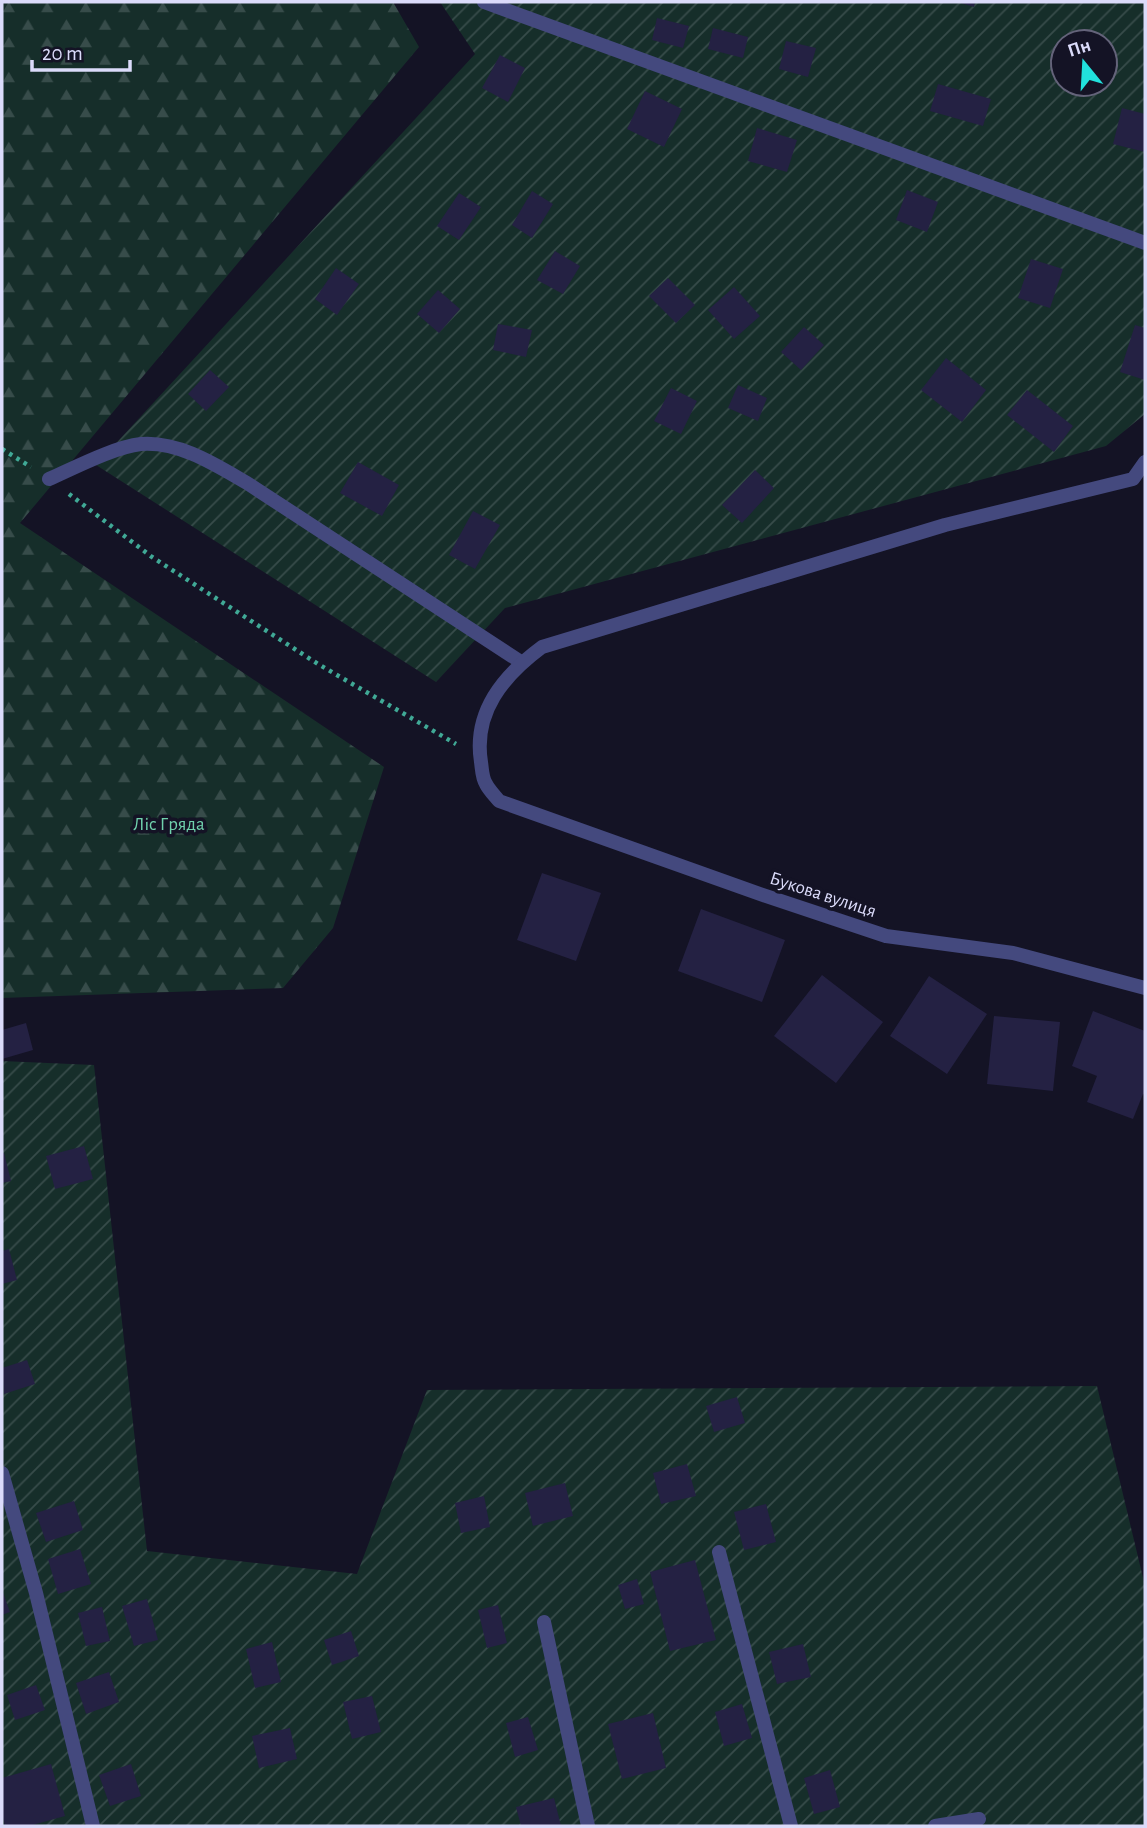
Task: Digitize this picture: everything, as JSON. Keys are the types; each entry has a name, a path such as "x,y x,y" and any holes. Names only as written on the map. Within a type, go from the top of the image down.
{"street":[{"path":"484,2 1145,243"},
{"path":"49,479 141,444 176,448 210,461 521,662"},
{"path":"480,758 482,718 497,688 521,662 542,647 945,525 1133,479 1145,462"},
{"name":"Букова вулиця","path":"480,758 485,782 499,802 760,894 886,936 1013,953 1145,988"},
{"path":"2,1473 36,1593 93,1826"},
{"path":"719,1552 791,1826"},
{"path":"544,1622 589,1826"},
{"path":"935,1826 979,1819"}],"path":[{"path":"2,449 49,479 152,556 318,664 480,758"}],"green space":[{"name":"Ліс Гряда","path":"2,2 393,2 419,47 20,523 384,767 333,928 283,988 2,998"},
{"path":"440,2 1145,2 1145,414 1106,446 505,608 436,682 96,465 475,54"},
{"path":"2,1061 94,1065 147,1551 357,1574 427,1390 1097,1386 1145,1586 1145,1826 2,1826"}],"building":[{"path":"958,2 975,2 974,7"},
{"path":"657,18 689,26 683,48 652,40"},
{"path":"713,28 748,37 743,58 708,49"},
{"path":"786,41 816,48 808,77 779,69"},
{"path":"500,55 525,68 508,102 482,88"},
{"path":"938,84 991,99 983,126 930,111"},
{"path":"645,91 682,109 664,147 627,129"},
{"path":"1122,108 1145,114 1145,152 1113,144"},
{"path":"757,128 797,140 787,172 748,161"},
{"path":"907,190 938,202 927,232 896,220"},
{"path":"532,191 553,204 532,238 512,225"},
{"path":"459,193 481,207 459,240 437,226"},
{"path":"555,251 580,266 563,294 537,280"},
{"path":"1031,259 1063,269 1050,308 1018,298"},
{"path":"336,268 359,284 337,315 315,299"},
{"path":"668,278 695,305 676,323 649,296"},
{"path":"734,287 760,316 734,339 708,310"},
{"path":"438,290 460,309 439,333 417,314"},
{"path":"498,324 532,330 526,357 493,350"},
{"path":"1135,325 1145,328 1145,380 1120,372"},
{"path":"804,327 824,345 801,370 781,352"},
{"path":"946,358 986,390 962,422 921,390"},
{"path":"210,370 229,387 206,411 188,394"},
{"path":"738,385 767,398 758,421 728,408"},
{"path":"671,388 697,401 681,434 654,421"},
{"path":"1027,390 1073,426 1054,452 1007,415"},
{"path":"358,462 399,485 382,516 340,493"},
{"path":"755,470 774,488 742,523 722,505"},
{"path":"473,511 500,525 475,569 449,555"},
{"path":"542,873 601,893 576,961 517,940"},
{"path":"701,909 785,940 762,1002 678,971"},
{"path":"822,975 883,1022 836,1083 774,1036"},
{"path":"929,976 987,1014 947,1074 890,1036"},
{"path":"1093,1011 1145,1031 1145,1095 1143,1094 1133,1119 1087,1102 1097,1076 1072,1066"},
{"path":"994,1016 1060,1022 1053,1091 987,1084"},
{"path":"26,1023 33,1050 2,1059 2,1030"},
{"path":"84,1146 93,1179 55,1189 46,1156"},
{"path":"2,1153 11,1181 2,1183"},
{"path":"9,1249 17,1280 2,1284 2,1251"},
{"path":"27,1360 35,1384 4,1394 2,1368"},
{"path":"737,1397 745,1423 714,1432 706,1406"},
{"path":"687,1464 696,1496 661,1504 653,1473"},
{"path":"565,1483 573,1516 533,1526 525,1493"},
{"path":"484,1496 490,1527 461,1533 455,1503"},
{"path":"74,1501 83,1530 46,1542 36,1513"},
{"path":"766,1504 776,1542 744,1550 734,1512"},
{"path":"80,1549 91,1584 58,1594 48,1559"},
{"path":"695,1560 716,1640 670,1651 650,1572"},
{"path":"637,1579 644,1604 625,1609 618,1585"},
{"path":"2,1590 10,1612 2,1615"},
{"path":"147,1599 158,1640 134,1646 122,1606"},
{"path":"498,1605 507,1643 487,1648 478,1610"},
{"path":"102,1607 110,1641 86,1646 78,1613"},
{"path":"351,1631 359,1656 332,1665 324,1640"},
{"path":"272,1642 281,1682 255,1688 246,1649"},
{"path":"803,1644 811,1677 777,1684 769,1652"},
{"path":"109,1672 119,1702 86,1714 76,1683"},
{"path":"36,1685 45,1710 15,1720 7,1695"},
{"path":"372,1696 381,1732 352,1739 343,1702"},
{"path":"742,1704 752,1738 724,1746 715,1712"},
{"path":"653,1713 666,1768 622,1779 608,1724"},
{"path":"528,1717 538,1750 515,1757 506,1723"},
{"path":"290,1728 297,1759 259,1768 252,1736"},
{"path":"51,1764 65,1816 29,1826 5,1826 2,1814 2,1778"},
{"path":"131,1764 141,1796 110,1806 99,1775"},
{"path":"830,1770 840,1807 814,1814 804,1778"},
{"path":"554,1798 561,1826 521,1826 516,1807"}]}
